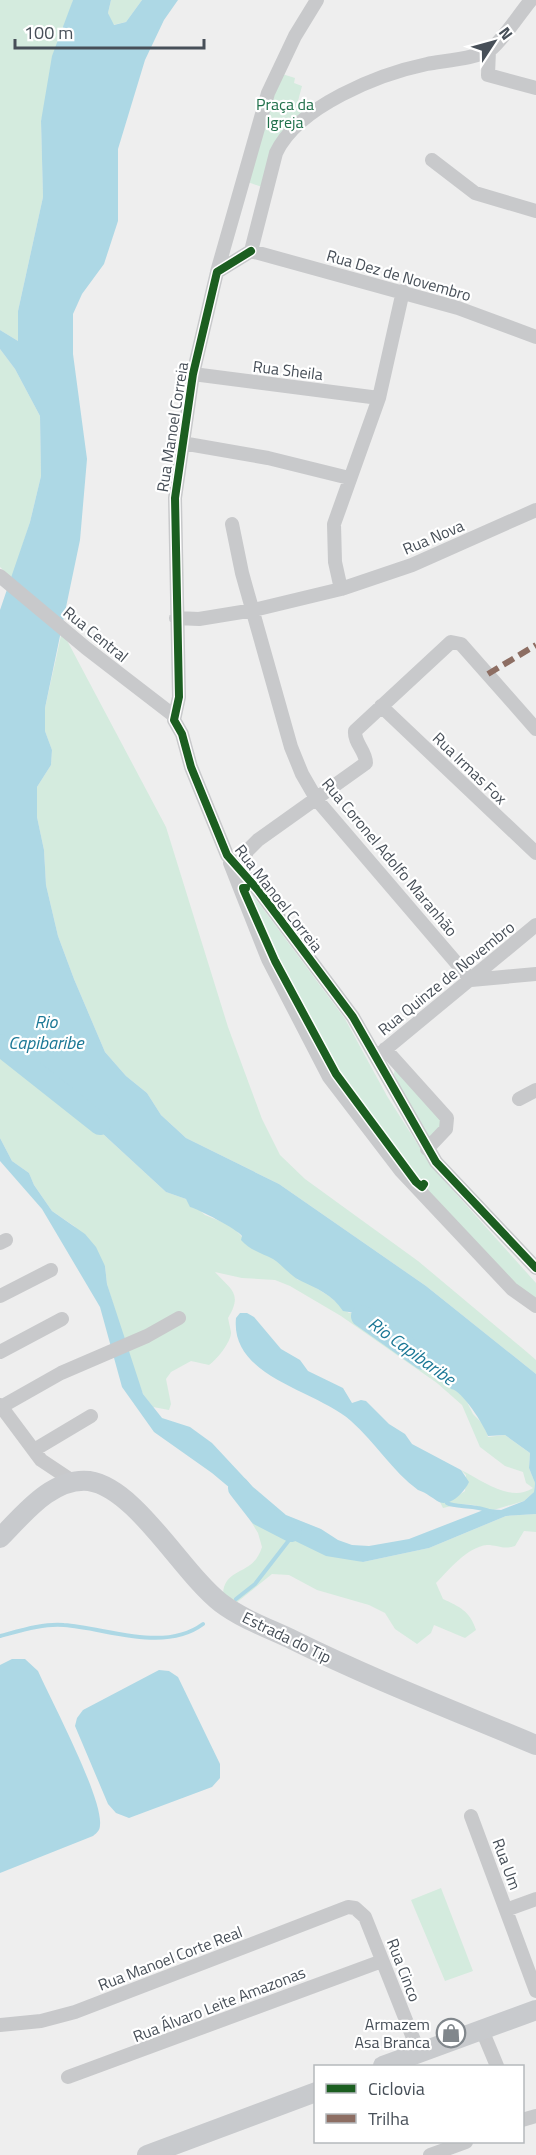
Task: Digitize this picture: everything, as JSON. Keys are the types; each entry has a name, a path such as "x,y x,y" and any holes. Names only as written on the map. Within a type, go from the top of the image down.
{"street":[{"name":"Rua Manoel Correia","path":"317,0 295,36 268,93 217,272 193,374 174,498 179,697 173,715 182,734 190,767 226,855 238,866 381,1053 427,1149 447,1175 536,1268"},
{"path":"217,272 251,251 276,153 282,141 316,109 363,85 405,70 489,50 531,0"},
{"path":"489,50 488,75 536,88"},
{"path":"432,160 475,193 536,211"},
{"name":"Rua Dez de Novembro","path":"251,251 403,291 458,308 536,337"},
{"path":"341,589 335,562 334,524 379,398 403,291"},
{"name":"Rua Sheila","path":"193,374 379,398"},
{"path":"182,443 268,458 349,478"},
{"name":"Rua Nova","path":"176,618 199,619 254,610 341,589 412,565 536,510"},
{"name":"Rua Coronel Adolfo Maranhão","path":"232,524 242,573 291,747 302,774 317,800 471,980"},
{"name":"Rua Central","path":"0,576 86,648 173,715"},
{"path":"238,866 248,850 258,840 362,767 366,760 354,734 358,727 446,645 456,642 536,729"},
{"name":"Rua Irmas Fox","path":"381,706 536,853"},
{"path":"226,855 268,959 329,1077 401,1171 512,1289 536,1306"},
{"name":"Rua Quinze de Novembro","path":"381,1053 536,925"},
{"path":"471,980 536,974"},
{"path":"381,1053 447,1119 446,1129 427,1149"},
{"path":"519,1099 536,1090"},
{"path":"0,1296 51,1270"},
{"path":"0,1538 28,1510 66,1485 38,1455 1,1406 104,1353 147,1336 179,1318"},
{"path":"0,1352 62,1319"},
{"path":"38,1455 91,1416"},
{"name":"Estrada do Tip","path":"66,1485 87,1481 104,1485 117,1492 206,1590 234,1611 325,1656 536,1745"},
{"name":"Rua Um","path":"471,1816 536,1991"},
{"path":"506,1910 536,1899"},
{"name":"Rua Cinco","path":"348,1907 360,1911 365,1917 419,2053"},
{"name":"Rua Manoel Corte Real","path":"0,2025 41,2021 75,2012 348,1907"},
{"name":"Rua Álvaro Leite Amazonas","path":"68,2077 382,1961"},
{"path":"388,2065 536,2010"},
{"path":"482,2030 496,2065"},
{"path":"147,2155 314,2092"},
{"path":"430,2155 462,2143"}],"green space":[{"path":"0,0 73,0 41,121 43,197 18,311 18,341 0,330"},
{"path":"111,0 142,0 126,22 113,25 108,13"},
{"name":"Praça da Igreja","path":"279,73 295,78 294,83 302,86 298,101 314,106 295,126 262,187 245,181"},
{"path":"0,349 15,369 40,416 41,476 30,522 12,578 0,567"},
{"path":"62,631 166,827 228,1027 262,1119 280,1155 305,1179 418,1261 528,1353 536,1360 536,1374 426,1286 279,1184 186,1138 161,1115 147,1093 126,1076 105,1052 58,936 46,885 44,850 37,817 37,787 51,765 52,750 45,731 45,708"},
{"path":"246,886 345,1019 387,1096 432,1167 536,1283 536,1302 515,1287 414,1182 333,1079 272,963"},
{"path":"0,1050 25,1078 46,1087 48,1078 69,1092 77,1110 166,1192 186,1199 205,1215 232,1226 242,1237 286,1267 298,1280 305,1281 329,1296 349,1313 355,1313 382,1334 397,1335 406,1355 439,1374 463,1394 473,1414 484,1425 488,1437 505,1435 530,1453 529,1468 535,1483 534,1492 524,1501 490,1511 474,1505 460,1504 443,1508 440,1502 447,1503 465,1491 466,1475 461,1470 506,1492 524,1492 533,1488 526,1483 523,1472 505,1466 480,1447 462,1405 437,1383 341,1316 290,1286 275,1280 242,1278 215,1272 235,1297 235,1303 228,1318 231,1336 219,1355 209,1365 191,1361 171,1372 166,1379 171,1404 169,1410 153,1407 143,1394 130,1360 107,1284 105,1266 74,1226 52,1211 34,1185 29,1173 12,1161 0,1138"},
{"path":"395,1067 444,1122 431,1140 422,1134 394,1074"},
{"path":"232,1490 291,1539 363,1562 429,1548 506,1516 536,1514 536,1532 524,1531 515,1546 487,1545 472,1550 453,1566 436,1583 443,1599 464,1610 471,1618 476,1630 465,1638 434,1625 431,1633 417,1644 395,1629 385,1613 369,1605 317,1590 289,1575 272,1574 236,1603 223,1594 229,1579 252,1563 262,1547 258,1533"},
{"path":"441,1888 473,1971 445,1981 411,1900"}],"water":[{"name":"Rio Capibaribe","path":"73,0 111,0 108,13 114,25 126,22 142,0 178,0 164,20 145,60 118,149 118,221 104,264 82,294 73,314 73,354 87,459 80,540 45,708 45,731 52,750 51,765 37,787 37,817 44,850 46,885 58,936 105,1052 126,1076 147,1093 161,1115 186,1138 279,1184 426,1286 536,1374 536,1514 506,1516 429,1548 363,1562 326,1556 291,1539 212,1473 154,1432 122,1387 100,1307 42,1209 0,1161 0,1138 12,1161 29,1173 34,1185 52,1211 85,1234 96,1247 105,1266 107,1284 143,1394 162,1418 190,1427 212,1443 253,1487 286,1515 321,1529 338,1540 352,1545 369,1546 409,1539 486,1509 501,1510 524,1501 534,1492 535,1483 529,1468 530,1453 505,1435 488,1436 461,1395 451,1389 439,1374 398,1350 397,1335 373,1332 355,1313 343,1311 329,1296 296,1278 273,1259 248,1246 241,1240 242,1236 233,1229 190,1207 186,1199 166,1192 77,1110 69,1092 49,1078 46,1087 25,1078 0,1050 0,610 30,522 41,476 40,416 15,369 0,349 0,330 18,341 18,311 43,197 41,121 52,56"},
{"path":"240,1313 247,1313 254,1317 281,1349 300,1360 308,1371 343,1388 352,1403 366,1401 389,1424 405,1434 412,1444 461,1470 469,1482 464,1490 453,1500 444,1503 418,1490 351,1421 336,1410 261,1369 247,1355 238,1338 236,1318"},
{"path":"12,1659 25,1659 38,1671 85,1772 99,1812 100,1825 93,1836 0,1873 0,1665"},
{"path":"159,1670 169,1671 178,1677 220,1764 220,1778 212,1787 129,1818 116,1813 108,1804 75,1726 83,1710"}],"waterway":[{"name":"Rio Capibaribe","path":"0,1045 100,1124"},
{"name":"Rio Capibaribe","path":"362,1316 423,1359"},
{"path":"239,1488 260,1515 291,1531"},
{"path":"447,1503 492,1512"},
{"path":"236,1599 255,1584 293,1535"},
{"path":"0,1636 56,1625 153,1638 171,1637 203,1624"}],"marked path":[{"path":"488,674 536,645"}],"cycle path":[{"path":"251,251 217,272 193,374 175,498 179,697 174,720 182,734 191,767 227,855 258,890 353,1017 436,1162 536,1268"},
{"path":"246,888 243,888 275,961 336,1074 416,1182 422,1187 424,1184"}],"place":[{"name":"Armazem Asa Branca","path":"451,2033"}]}
